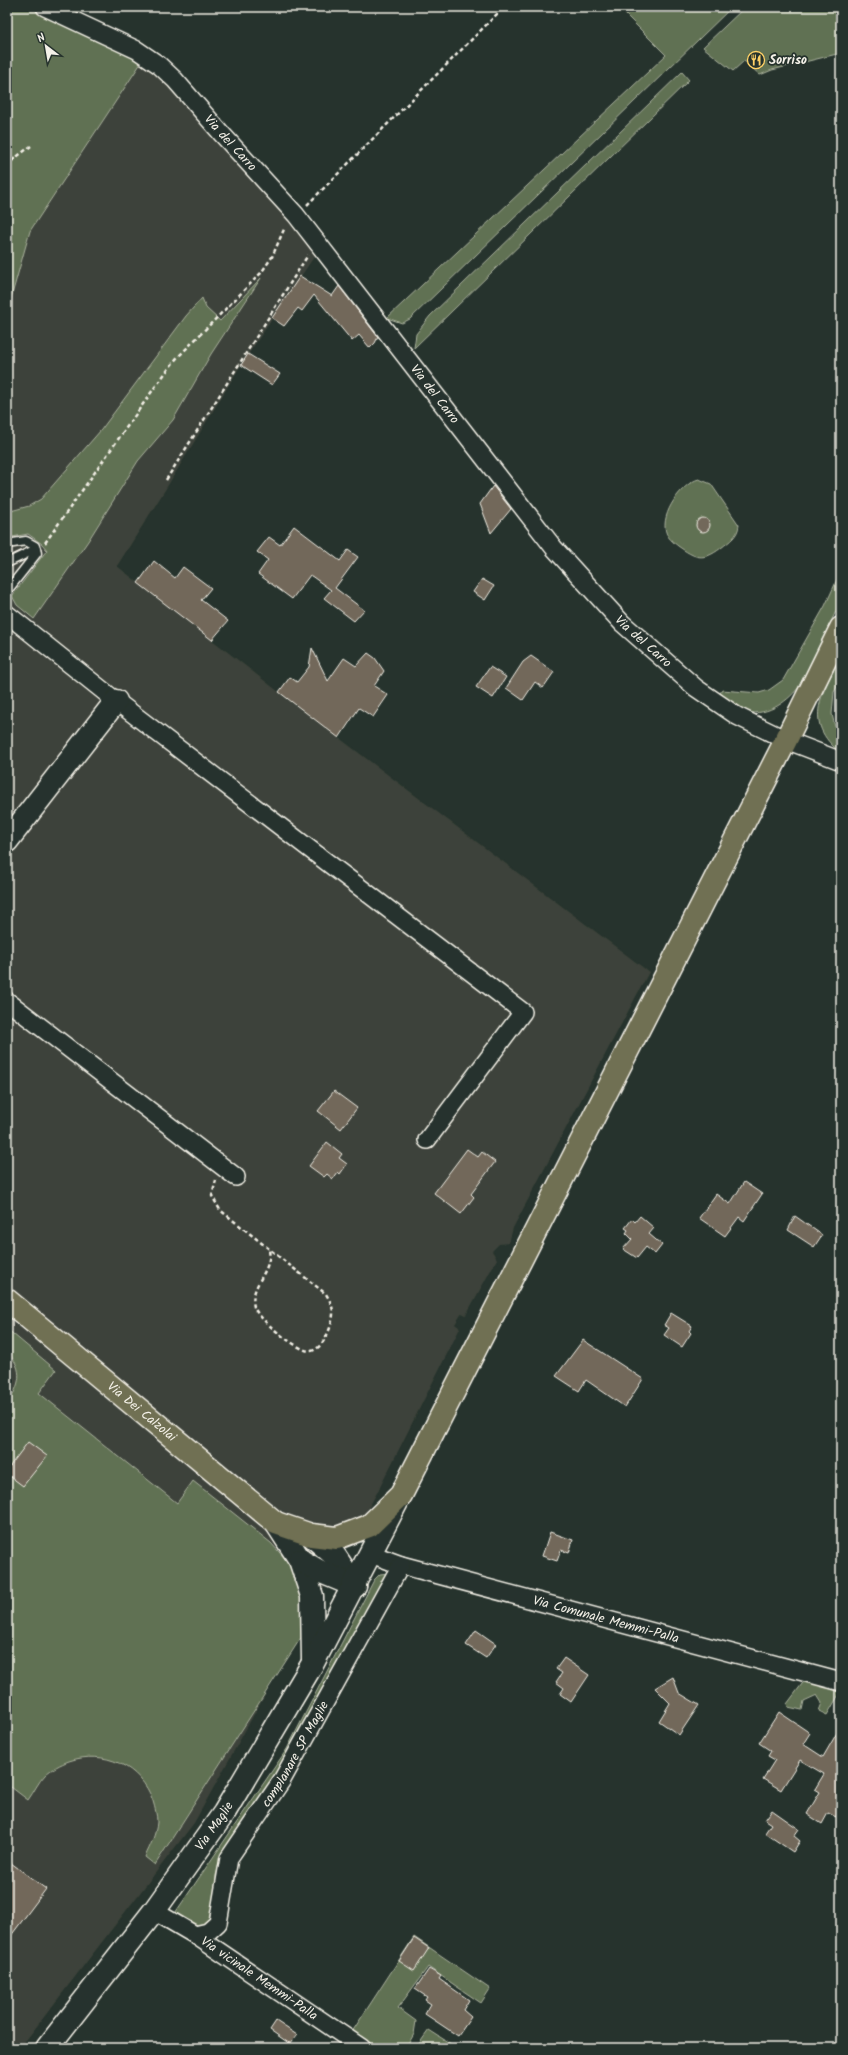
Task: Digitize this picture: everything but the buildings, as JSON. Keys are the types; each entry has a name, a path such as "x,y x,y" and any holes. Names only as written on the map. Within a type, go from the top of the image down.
{"main road":[{"path":"276,1523 311,1535 337,1538 369,1526 401,1495 786,740 841,628"},
{"name":"Via Dei Calzolai","path":"7,1300 276,1523"}],"street":[{"name":"Via del Carro","path":"45,7 137,50 159,64 296,216 554,548 589,589 648,647 696,688 736,716 786,740 841,762"},
{"path":"7,614 116,701 523,1012 427,1140"},
{"path":"7,841 116,701"},
{"path":"7,1001 230,1173"},
{"name":"Via Maglie","path":"47,2048 154,1911 224,1813 313,1663 355,1586 401,1495"},
{"path":"276,1523 300,1560 312,1596 313,1663"},
{"path":"311,1535 335,1556 355,1586"},
{"name":"Via Comunale Memmi-Palla","path":"371,1554 401,1565 841,1682"},
{"path":"300,1560 319,1571 355,1586"},
{"name":"complanare SP Maglie","path":"195,1935 208,1932 218,1923 229,1858 282,1780 401,1565"},
{"name":"Via vicinale Memmi-Palla","path":"154,1911 195,1935 362,2048"}],"lane":[{"path":"7,544 26,541 32,543 37,553 7,591"},
{"path":"7,563 36,549"}],"path":[{"path":"36,549 44,545 78,493 176,359 261,273 272,257 282,232 296,216 504,7"},
{"path":"7,166 15,158 32,146"},
{"path":"166,480 316,242"},
{"path":"230,1173 213,1189 212,1196 214,1202 220,1210 326,1294 330,1301 333,1317 321,1345 313,1351 308,1352 303,1350 264,1321 257,1313 253,1299 255,1290 269,1266 269,1250"}],"shaded area":[{"path":"7,7 156,68 318,251 241,365 117,566 306,713 649,972 513,1228 509,1243 499,1244 492,1251 497,1259 466,1315 462,1313 455,1324 460,1328 378,1491 194,1823 20,2048 7,2048"}],"green space":[{"path":"7,7 37,7 143,60 30,231 7,312"},
{"path":"618,7 732,7 410,319 402,323 387,318 666,55"},
{"path":"745,7 841,7 841,53 772,70 760,75 744,61 733,71 703,47"},
{"path":"682,72 689,80 414,348 416,334 430,316"},
{"path":"261,278 211,354 173,420 138,461 88,541 34,619 17,605 12,596 47,550 42,544 28,534 7,538 7,512 29,506 41,499 101,430 186,316 202,298 206,308 220,321"},
{"path":"699,479 711,484 739,525 737,532 730,541 715,552 704,557 694,556 671,540 666,532 665,525 669,508 674,500 686,486"},
{"path":"841,571 841,601 799,687 794,693 774,708 767,711 751,713 739,710 719,695 722,690 759,693 769,690 783,680 825,606"},
{"path":"841,656 841,679 834,692 832,714 835,727 841,738 841,753 829,741 822,730 819,718 819,706 828,682"},
{"path":"7,1329 56,1370 39,1393 177,1503 193,1481 271,1543 288,1562 299,1580 306,1620 302,1636 155,1865 145,1857 157,1822 153,1801 140,1778 120,1763 95,1757 82,1758 66,1762 45,1775 28,1800 7,1784 7,1404 15,1390 19,1378 16,1365 7,1352 9,1344 7,1342"},
{"path":"389,1573 287,1760 222,1858 216,1875 215,1918 211,1923 196,1928 173,1916 287,1749 374,1580 380,1574"},
{"path":"805,1680 841,1686 841,1691 827,1715 819,1711 822,1703 817,1695 804,1701 802,1710 788,1707 787,1704"},
{"path":"414,1937 490,1989 481,2003 428,1967 398,2008 416,2021 414,2034 406,2048 368,2048 350,2035"},
{"path":"429,2030 454,2046 452,2048 416,2048"}],"place":[{"name":"Sorriso","path":"756,60"}]}
